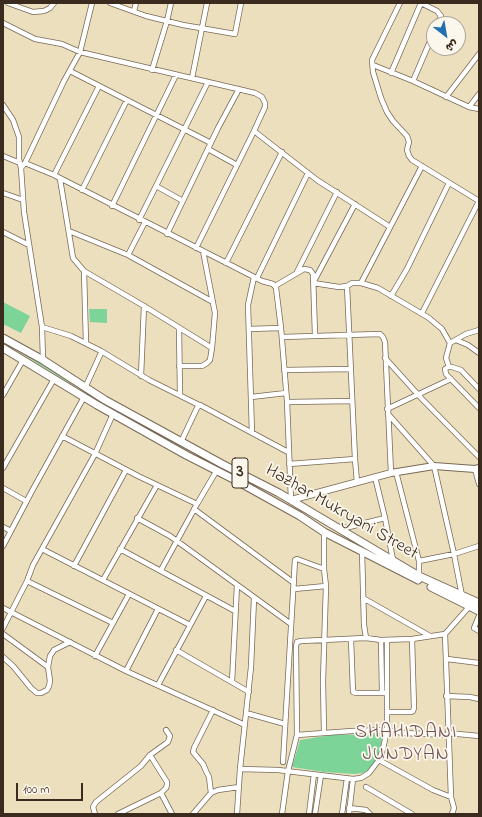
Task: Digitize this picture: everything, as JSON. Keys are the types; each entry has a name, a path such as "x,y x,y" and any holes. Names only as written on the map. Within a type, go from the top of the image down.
{"highway":[{"name":"Hazhar Mukryani Street","path":"3,338 43,360 85,388 181,442 291,500 419,576 462,597 479,603"},
{"name":"Hazhar Mukryani Street","path":"3,348 113,414 300,516 324,532 479,611"},
{"path":"186,454 190,446"}],"main road":[{"path":"291,500 375,477 434,466 477,469"}],"street":[{"path":"8,3 33,12 44,11 50,8 54,3"},
{"path":"3,156 20,165 25,163 80,52 92,3"},
{"path":"110,3 168,21 202,29 235,34 241,3"},
{"path":"134,11 136,3"},
{"path":"152,70 168,21 171,3"},
{"path":"192,78 207,3"},
{"path":"400,3 372,60 373,72 381,98 393,121 407,136 409,142 407,150 412,160 478,201 422,313"},
{"path":"392,73 421,3 438,11 441,16"},
{"path":"3,23 35,39 62,44 80,52 152,70 239,89 255,93 262,97 265,102 265,107 238,165 196,248"},
{"path":"413,82 426,51"},
{"path":"446,97 479,54"},
{"path":"373,65 469,107 479,109"},
{"path":"70,71 211,143"},
{"path":"112,206 176,75"},
{"path":"139,220 208,82"},
{"path":"54,175 99,86"},
{"path":"167,234 208,148 239,89"},
{"path":"469,107 479,94"},
{"path":"82,190 128,100"},
{"path":"3,105 13,120 19,137 23,200 42,327 43,360"},
{"path":"254,131 308,173 390,227"},
{"path":"208,148 238,165"},
{"path":"226,263 282,152"},
{"path":"25,163 54,175 139,220 275,286 282,337 287,401 291,500"},
{"path":"361,283 422,166"},
{"path":"252,433 248,305 255,277 308,173"},
{"path":"60,179 73,258 84,271 212,348"},
{"path":"391,296 407,269 449,183"},
{"path":"156,186 183,201"},
{"path":"297,272 337,192"},
{"path":"3,193 23,200"},
{"path":"313,283 355,204"},
{"path":"128,255 145,222"},
{"path":"3,232 30,245"},
{"path":"69,232 128,255 213,302"},
{"path":"180,366 202,366 210,360 215,314 203,251"},
{"path":"275,286 297,272 304,269 310,270 313,274 316,335"},
{"path":"84,271 86,343"},
{"path":"313,283 325,286 347,286 352,283 361,283 378,288 422,313 442,329 450,343 446,358 449,367"},
{"path":"347,286 348,334 357,482"},
{"path":"141,376 144,306"},
{"path":"42,327 71,336 86,343 141,376 204,407 288,452"},
{"path":"180,328 180,395"},
{"path":"249,329 281,328"},
{"path":"450,343 466,334 479,330"},
{"path":"282,337 348,334 380,334 383,337 385,342 388,411 394,473 419,561 419,576"},
{"path":"456,340 468,345 479,353"},
{"path":"85,388 101,353 100,351"},
{"path":"385,358 418,395 479,457"},
{"path":"3,394 23,360"},
{"path":"479,388 461,370 449,367 445,368 451,379 479,408"},
{"path":"284,370 350,369"},
{"path":"3,468 54,379"},
{"path":"388,411 451,379"},
{"path":"251,397 286,394"},
{"path":"3,546 26,501 84,397"},
{"path":"287,401 352,401"},
{"path":"181,442 199,405"},
{"path":"388,411 434,466 462,597"},
{"path":"3,626 27,581 33,565 95,454 113,414"},
{"path":"62,436 126,470 197,504"},
{"path":"289,464 355,459"},
{"path":"477,469 479,484"},
{"path":"74,566 126,470"},
{"path":"161,570 217,470"},
{"path":"375,477 393,560"},
{"path":"103,580 156,485"},
{"path":"3,488 26,501"},
{"path":"194,509 294,582"},
{"path":"137,518 177,542 291,624"},
{"path":"342,529 385,518"},
{"path":"3,527 11,531"},
{"path":"324,532 324,569 326,586 324,640 324,733"},
{"path":"419,561 454,554 479,546"},
{"path":"42,549 190,625"},
{"path":"120,549 235,611"},
{"path":"362,551 364,625 366,638"},
{"path":"283,762 295,561 296,559 324,569"},
{"path":"27,581 113,623"},
{"path":"232,682 237,585"},
{"path":"294,589 326,586"},
{"path":"96,656 129,594"},
{"path":"158,685 206,596"},
{"path":"238,814 240,769 249,692 254,598"},
{"path":"364,598 430,636"},
{"path":"282,814 288,771 297,735 297,642 366,638 387,640 445,634 469,607"},
{"path":"3,608 126,671 245,725"},
{"path":"126,671 158,609"},
{"path":"479,616 474,628 479,631"},
{"path":"3,634 48,667"},
{"path":"445,634 447,659 446,696 451,797 454,808 452,814"},
{"path":"387,712 413,711 412,638"},
{"path":"351,640 353,692 384,692"},
{"path":"240,769 288,771 353,779 361,778 369,773 379,760 387,730 381,640"},
{"path":"384,692 387,640"},
{"path":"3,657 13,666 31,688 37,693 41,693 47,690 49,686 50,680 48,667 50,656 59,646 70,642"},
{"path":"176,650 249,692"},
{"path":"447,659 479,663"},
{"path":"446,696 479,699"},
{"path":"211,793 209,777 203,764 193,752 213,710"},
{"path":"246,714 285,724"},
{"path":"95,814 93,807 96,802 141,766 150,755 168,742 170,736 166,730"},
{"path":"297,735 387,730 403,733 479,736"},
{"path":"118,814 162,792 168,785 150,755"},
{"path":"379,760 433,790 451,797"},
{"path":"309,814 314,774"},
{"path":"315,814 321,775"},
{"path":"342,814 347,778"},
{"path":"349,814 353,779"},
{"path":"193,814 211,793 218,790 239,787"},
{"path":"366,787 412,814"},
{"path":"162,792 172,814"},
{"path":"349,808 366,810 370,814"}],"green space":[{"path":"3,302 30,316 21,333 3,324"},
{"path":"89,309 107,309 107,323 90,322"},
{"path":"3,337 111,407 3,342"},
{"path":"382,734 381,750 375,762 363,773 355,774 324,772 292,767 300,740 332,735"}],"district":[{"name":"SHAHIDANI JUNDYAN","path":"406,745"}]}
